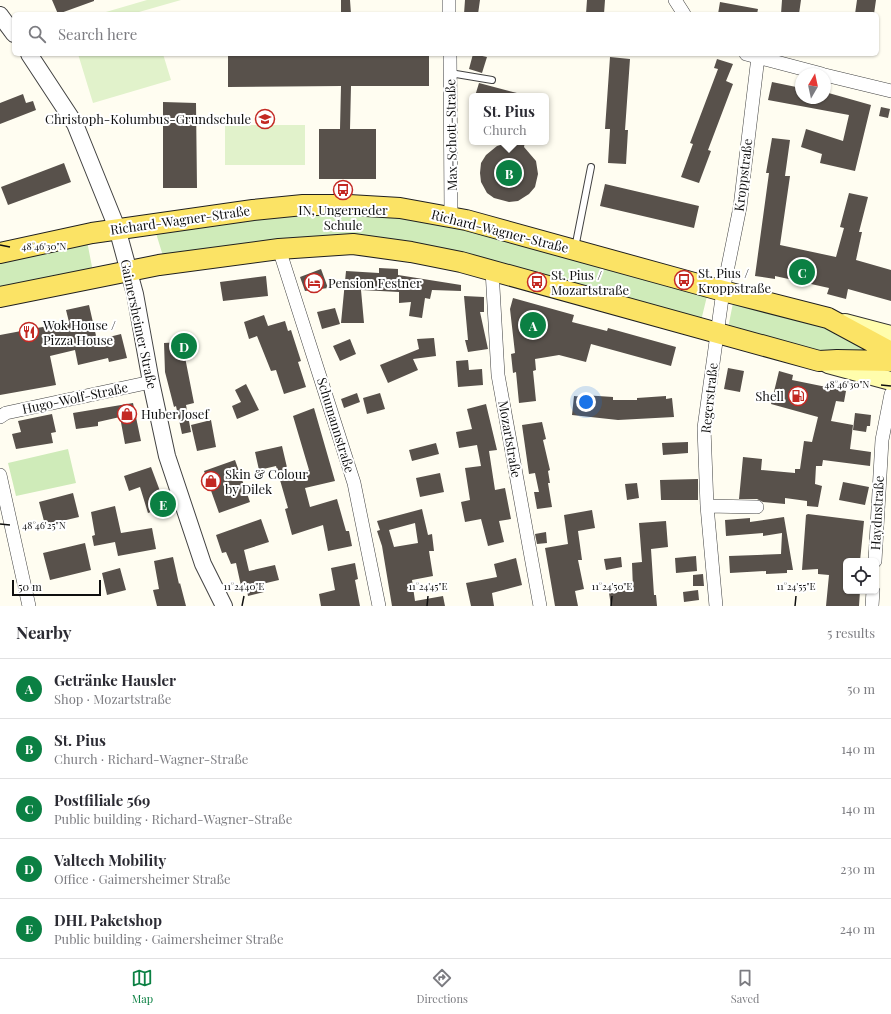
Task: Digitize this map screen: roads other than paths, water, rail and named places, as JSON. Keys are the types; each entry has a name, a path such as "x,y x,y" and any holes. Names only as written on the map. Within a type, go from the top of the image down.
{"main road":[{"name":"Richard-Wagner-Straße","path":"0,253 117,228 190,217 303,205 349,205 400,208 451,216 723,291 891,335"},
{"path":"0,297 130,270 206,257 278,248 353,244 411,252 492,270 891,381"},
{"name":"Richard-Wagner-Straße","path":"828,318 891,352"},
{"path":"819,361 891,361"}],"street":[{"path":"449,0 449,12"},
{"path":"675,0 683,12"},
{"path":"0,15 12,31"},
{"name":"Gaimersheimer Straße","path":"30,56 75,124 117,228 130,270 151,382 168,456 203,564 224,606"},
{"name":"Max-Schott-Straße","path":"450,56 451,216"},
{"path":"752,56 800,68"},
{"name":"Kroppstraße","path":"723,291 740,206 752,56"},
{"path":"831,76 891,91"},
{"name":"Schumannstraße","path":"278,248 354,483 379,606"},
{"name":"Mozartstraße","path":"492,270 498,374 540,606"},
{"name":"Regerstraße","path":"716,606 707,506 704,428 723,291"},
{"name":"Hugo-Wolf-Straße","path":"0,417 6,413 151,382"},
{"name":"Haydnstraße","path":"874,558 882,440 891,394"},
{"path":"0,476 30,606"},
{"path":"707,506 757,507"},
{"path":"872,606 873,594"}],"lane":[{"path":"450,73 492,80"},
{"path":"574,250 591,167"}],"place":[{"name":"Christoph-Kolumbus-Grundschule","path":"265,119"},
{"name":"St. Pius","path":"509,173"},
{"name":"IN, Ungerneder Schule","path":"343,190"},
{"name":"Postfiliale 569","path":"802,272"},
{"name":"St. Pius / Kroppstraße","path":"684,280"},
{"name":"St. Pius / Mozartstraße","path":"537,282"},
{"name":"Pension Festner","path":"314,283"},
{"name":"Getränke Hausler","path":"533,325"},
{"name":"Wok House / Pizza House","path":"29,332"},
{"name":"Valtech Mobility","path":"184,346"},
{"name":"Shell","path":"798,396"},
{"name":"Huber Josef","path":"127,414"},
{"name":"Skin & Colour by Dilek","path":"211,481"},
{"name":"DHL Paketshop","path":"163,504"}]}
